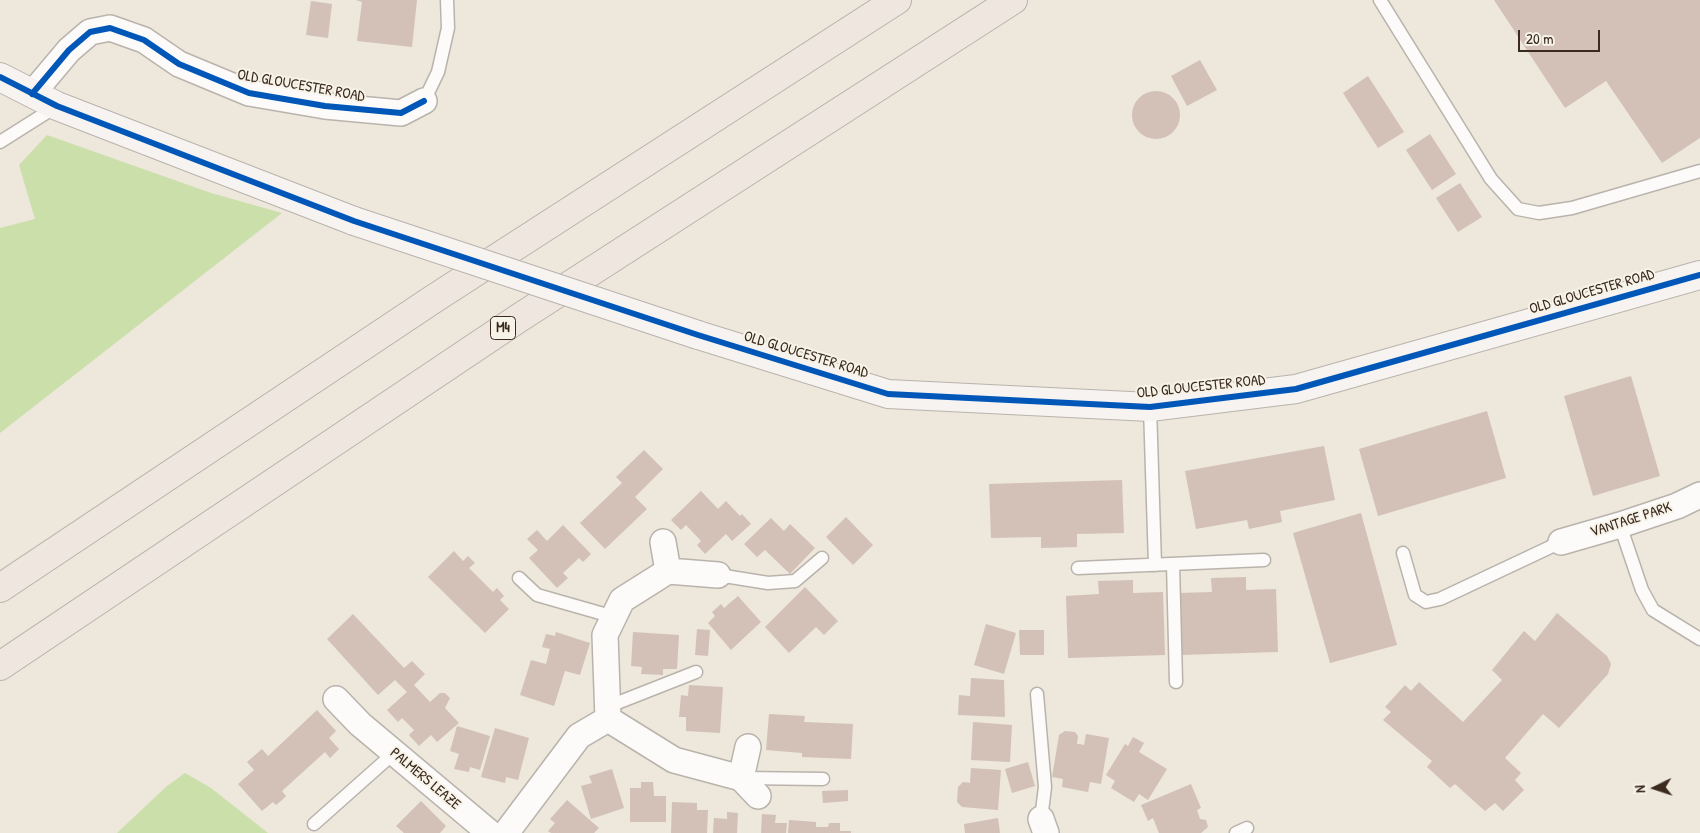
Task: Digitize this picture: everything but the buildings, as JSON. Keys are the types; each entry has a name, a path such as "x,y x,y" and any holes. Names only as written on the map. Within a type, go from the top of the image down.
{"highway":[{"path":"0,588 427,304 898,0"},
{"name":"M4","path":"0,666 518,318 1013,0"}],"main road":[{"name":"OLD GLOUCESTER ROAD","path":"0,77 57,106 354,221 698,335 888,394 1150,407 1296,389 1700,275"}],"street":[{"name":"OLD GLOUCESTER ROAD","path":"32,94 70,50 90,32 110,28 144,40 179,64 249,93 325,106 401,113 424,101"},
{"name":"VANTAGE PARK","path":"1561,542 1677,506 1700,495"},
{"path":"662,542 668,571"},
{"path":"607,713 605,635 622,600 668,571 718,575"},
{"name":"PALMERS LEAZE","path":"336,699 360,724 490,833"},
{"path":"607,713 674,760 741,778 758,796"},
{"path":"506,833 579,736 607,713"},
{"path":"741,778 748,747"}],"lane":[{"path":"424,101 438,72 448,28 447,0"},
{"path":"1380,0 1490,179 1518,209 1539,213 1572,208 1700,171"},
{"path":"0,142 57,106"},
{"path":"1150,407 1154,565"},
{"path":"1620,525 1642,590 1653,610 1700,639"},
{"path":"1403,553 1415,595 1426,602 1440,599 1561,542"},
{"path":"718,575 768,583 795,580 822,558"},
{"path":"1078,568 1264,560"},
{"path":"1173,564 1176,682"},
{"path":"519,578 538,595 614,617"},
{"path":"607,713 696,672"},
{"path":"1037,694 1045,786 1044,826"},
{"path":"314,824 394,753"},
{"path":"741,778 823,779"}],"green space":[{"path":"47,135 211,193 282,213 0,433 0,228 35,219 19,165"},
{"path":"185,773 211,788 268,833 117,833 167,786"}],"cycle path":[{"path":"32,94 69,50 90,32 110,28 144,40 179,64 249,93 325,106 401,113 424,101"},
{"path":"0,77 57,106 354,221 698,335 888,394 1150,407 1296,389 1700,275"}]}
